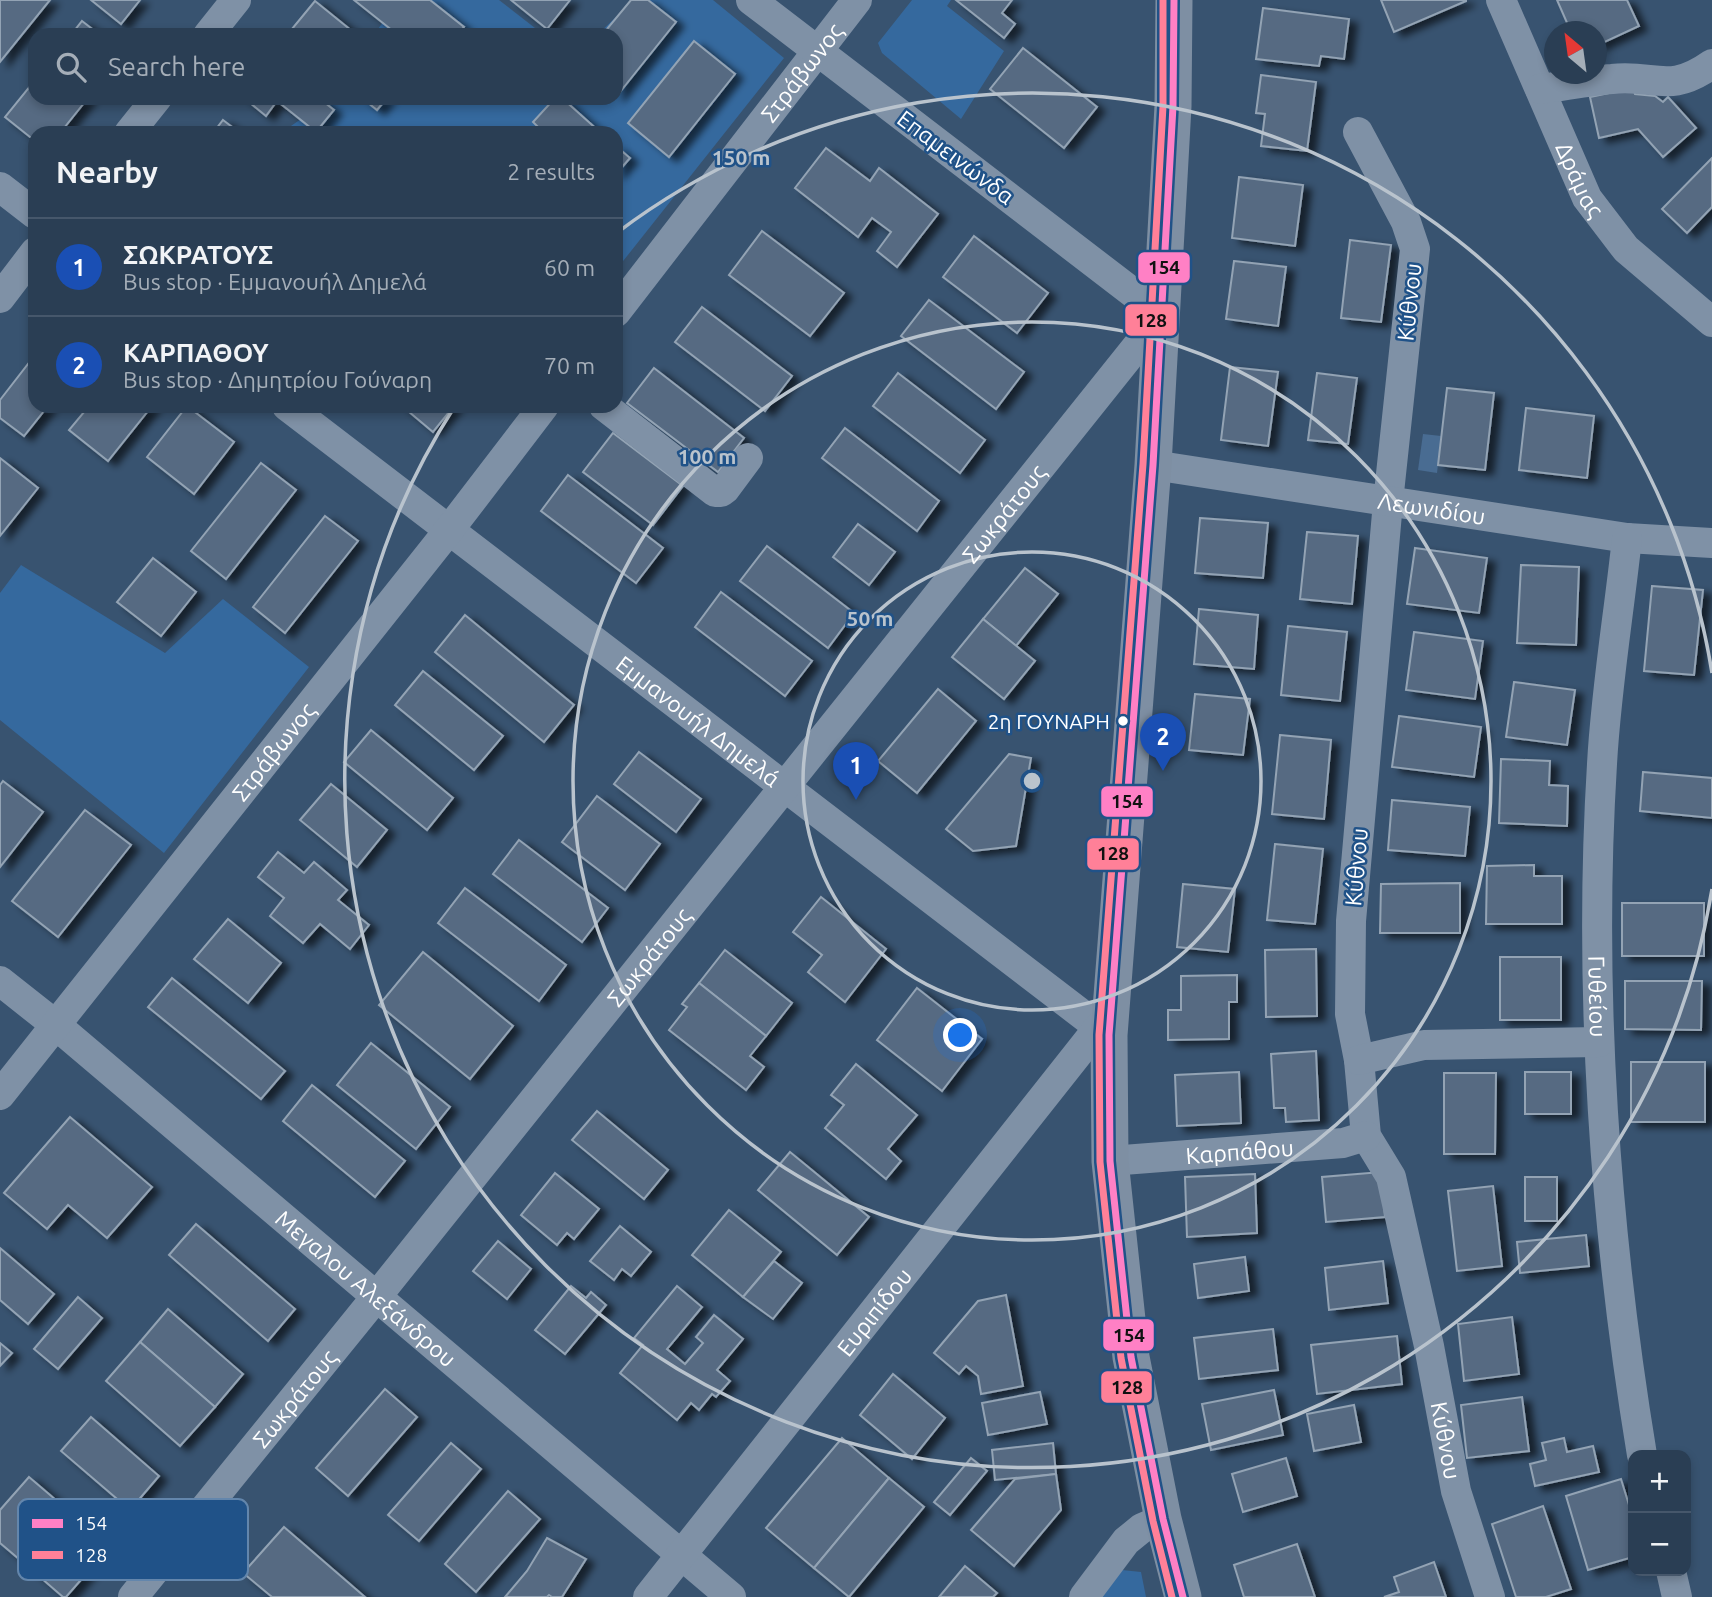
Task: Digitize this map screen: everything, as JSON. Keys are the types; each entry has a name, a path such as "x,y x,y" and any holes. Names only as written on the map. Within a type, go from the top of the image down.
{"main road":[{"path":"1174,0 1173,106 1153,465 1104,1031 1110,1161 1131,1357 1163,1519 1183,1597"}],"street":[{"path":"214,28 236,0"},
{"name":"Επαμεινώνδα","path":"751,0 1161,315"},
{"name":"Στράβωνος","path":"623,303 857,0"},
{"name":"Δράμας","path":"1501,0 1587,198 1626,249 1712,322"},
{"path":"1540,89 1615,78 1658,83 1679,82 1712,64"},
{"path":"135,126 152,105"},
{"name":"Κύθνου","path":"1358,132 1406,222 1415,249 1388,502 1351,921 1350,1014 1359,1060 1366,1136 1391,1177 1429,1346 1456,1491 1490,1597"},
{"path":"0,187 28,209"},
{"path":"0,298 28,260"},
{"name":"Σωκράτους","path":"212,1499 1161,315"},
{"name":"Εμμανουήλ Δημελά","path":"296,413 1104,1031"},
{"name":"Στράβωνος","path":"0,1095 449,530 539,413"},
{"path":"613,413 715,492 725,489 748,458"},
{"name":"Λεωνιδίου","path":"1153,465 1627,538 1712,543"},
{"name":"Γυθείου","path":"1627,538 1602,762 1596,933 1599,1042 1609,1182 1629,1373 1641,1450"},
{"name":"Μεγαλου Αλεξάνδρου","path":"0,981 57,1026 731,1597"},
{"name":"Ευριπίδου","path":"648,1597 1104,1031"},
{"path":"1359,1060 1424,1045 1599,1042"},
{"name":"Καρπάθου","path":"1110,1161 1343,1143 1366,1136"},
{"path":"1084,1597 1126,1541 1142,1528 1163,1519"},
{"path":"1672,1576 1677,1597"},
{"name":"Σωκράτους","path":"133,1597 147,1580"}],"shaded area":[{"path":"398,0 499,0 535,28 379,28"},
{"path":"634,0 713,0 784,58 623,261 623,126 291,126 321,105 623,105 623,28 604,28"},
{"path":"912,0 951,0 947,6 1004,51 961,119 882,53 878,43"},
{"path":"1423,434 1441,436 1437,473 1418,470"},
{"path":"21,565 165,653 223,599 309,667 164,853 0,720 0,593"},
{"path":"1122,1570 1141,1572 1146,1597 1100,1597"}],"building":[{"path":"0,0 50,0 0,62"},
{"path":"91,0 140,0 121,24"},
{"path":"354,0 430,0 464,27 463,28 389,28"},
{"path":"511,0 570,0 546,28"},
{"path":"631,0 648,0 676,22 623,88 623,28 608,28"},
{"path":"956,0 1012,0 1002,13 1015,24 1004,38"},
{"path":"1381,0 1466,0 1466,1 1394,32"},
{"path":"1557,0 1627,0 1639,26 1607,41 1607,21 1566,21"},
{"path":"315,1 348,28 293,28"},
{"path":"1263,8 1349,19 1344,59 1321,56 1319,66 1256,59"},
{"path":"82,21 91,28 76,28"},
{"path":"694,41 735,74 669,157 628,123"},
{"path":"1023,48 1097,107 1064,148 990,89"},
{"path":"1261,75 1316,82 1307,151 1261,146 1265,114 1256,113"},
{"path":"1633,88 1635,94 1655,96 1663,102 1668,97 1696,128 1663,157 1638,129 1599,138 1590,97"},
{"path":"28,89 28,105 82,105 66,126 28,126 28,135 5,117"},
{"path":"253,105 274,105 266,116"},
{"path":"282,105 328,105 334,110 321,126 308,126"},
{"path":"549,105 570,105 593,126 537,126 533,122"},
{"path":"223,120 231,126 218,126"},
{"path":"826,148 870,181 879,168 938,214 897,267 877,251 891,232 872,218 858,237 795,188"},
{"path":"623,152 630,158 623,166"},
{"path":"1712,158 1712,207 1687,233 1662,209"},
{"path":"1239,177 1303,185 1295,246 1232,238"},
{"path":"762,231 844,293 810,336 729,275"},
{"path":"974,236 1048,293 1017,333 943,277"},
{"path":"1350,240 1391,245 1381,322 1341,318"},
{"path":"1234,261 1286,267 1278,326 1226,319"},
{"path":"929,300 1024,372 996,409 901,336"},
{"path":"702,307 792,376 765,411 675,342"},
{"path":"28,364 28,413 42,413 24,436 0,418 0,400"},
{"path":"1230,367 1278,372 1268,446 1221,440"},
{"path":"654,368 744,438 718,472 627,403"},
{"path":"898,373 985,440 960,473 873,406"},
{"path":"1317,373 1357,378 1348,444 1308,440"},
{"path":"1447,388 1494,393 1485,470 1438,465"},
{"path":"1526,408 1594,416 1587,478 1519,470"},
{"path":"83,413 146,413 108,461 69,430"},
{"path":"182,413 196,413 234,442 194,494 147,457"},
{"path":"410,413 448,413 433,432"},
{"path":"845,428 939,501 917,531 822,458"},
{"path":"613,433 683,486 653,525 583,472"},
{"path":"0,458 38,488 0,536"},
{"path":"261,463 296,490 226,579 191,551"},
{"path":"568,475 663,548 636,583 541,511"},
{"path":"325,516 358,541 285,633 253,607"},
{"path":"1200,518 1268,523 1263,578 1195,573"},
{"path":"858,524 895,552 869,585 833,557"},
{"path":"1307,532 1358,536 1352,604 1300,599"},
{"path":"767,546 854,613 828,648 740,581"},
{"path":"1415,548 1487,558 1479,613 1407,604"},
{"path":"153,558 196,592 161,636 117,602"},
{"path":"1521,565 1579,567 1576,645 1517,643"},
{"path":"1025,568 1058,594 1016,646 983,619"},
{"path":"1652,586 1703,590 1694,675 1644,671"},
{"path":"721,592 812,661 785,696 695,627"},
{"path":"1199,609 1258,615 1254,669 1194,664"},
{"path":"465,615 574,705 544,742 435,652"},
{"path":"983,619 1035,661 1004,699 952,657"},
{"path":"1288,626 1347,632 1340,701 1281,695"},
{"path":"1414,632 1483,641 1475,699 1406,690"},
{"path":"423,671 503,736 474,770 395,705"},
{"path":"1514,682 1575,690 1567,745 1506,737"},
{"path":"938,689 976,721 917,793 878,761"},
{"path":"1195,694 1250,699 1243,755 1189,750"},
{"path":"1399,716 1481,727 1474,777 1392,767"},
{"path":"371,730 453,798 427,830 344,762"},
{"path":"1280,735 1331,740 1324,819 1272,814"},
{"path":"639,752 701,799 676,832 614,784"},
{"path":"1009,754 1031,758 1016,846 973,851 946,829"},
{"path":"1501,759 1550,761 1549,785 1568,786 1567,826 1499,823"},
{"path":"1643,772 1712,778 1712,818 1640,811"},
{"path":"3,781 43,812 0,867 0,785"},
{"path":"331,784 387,830 357,867 300,820"},
{"path":"597,796 660,844 625,890 562,842"},
{"path":"1392,800 1470,807 1465,856 1388,850"},
{"path":"85,810 131,845 58,937 12,901"},
{"path":"519,840 608,908 582,942 493,874"},
{"path":"1275,844 1323,849 1315,924 1267,920"},
{"path":"278,852 304,873 314,862 347,890 338,900 369,925 350,949 320,924 303,943 270,916 284,898 258,877"},
{"path":"1534,865 1534,876 1562,876 1562,924 1486,924 1487,866"},
{"path":"1460,883 1460,933 1380,933 1381,884"},
{"path":"1183,884 1235,889 1228,952 1177,947"},
{"path":"465,888 566,965 539,1001 438,923"},
{"path":"821,897 886,949 845,1002 808,972 822,955 793,932"},
{"path":"1622,903 1704,903 1704,956 1622,956"},
{"path":"228,919 281,963 248,1003 194,959"},
{"path":"1316,949 1317,1016 1266,1017 1265,950"},
{"path":"725,950 792,1003 766,1036 699,983"},
{"path":"423,952 513,1026 470,1079 379,1005"},
{"path":"1500,957 1561,957 1561,1020 1500,1020"},
{"path":"1237,975 1237,1002 1229,1002 1229,1039 1168,1040 1168,1010 1181,1010 1181,976"},
{"path":"172,978 285,1071 261,1099 148,1007"},
{"path":"1625,981 1702,981 1701,1030 1625,1029"},
{"path":"699,983 766,1036 750,1056 764,1067 746,1090 669,1030 687,1007 682,1004"},
{"path":"917,988 982,1039 942,1091 877,1040"},
{"path":"371,1043 450,1107 416,1149 337,1085"},
{"path":"1316,1051 1319,1120 1286,1122 1285,1108 1274,1108 1271,1054"},
{"path":"1631,1062 1705,1062 1705,1122 1631,1122"},
{"path":"856,1064 917,1115 888,1149 901,1161 886,1179 825,1128 844,1105 831,1095"},
{"path":"1239,1072 1241,1123 1177,1126 1175,1075"},
{"path":"1525,1072 1571,1072 1571,1114 1525,1114"},
{"path":"1444,1073 1496,1073 1495,1154 1444,1154"},
{"path":"312,1085 405,1161 375,1197 283,1121"},
{"path":"597,1111 668,1170 644,1199 572,1140"},
{"path":"70,1117 152,1187 107,1238 68,1205 47,1229 4,1193"},
{"path":"790,1152 869,1217 837,1255 758,1190"},
{"path":"1381,1172 1385,1217 1326,1222 1322,1177"},
{"path":"555,1173 599,1209 574,1239 567,1233 557,1245 521,1215"},
{"path":"1255,1174 1257,1233 1187,1237 1185,1177"},
{"path":"1525,1177 1557,1177 1557,1221 1525,1221"},
{"path":"1493,1186 1502,1266 1457,1271 1448,1191"},
{"path":"729,1210 781,1252 743,1297 692,1255"},
{"path":"196,1224 295,1309 268,1341 169,1255"},
{"path":"620,1226 651,1252 631,1276 622,1269 614,1280 590,1261"},
{"path":"1586,1235 1589,1266 1520,1273 1517,1242"},
{"path":"498,1241 531,1269 507,1299 473,1271"},
{"path":"0,1248 54,1294 28,1324 0,1300"},
{"path":"1245,1257 1249,1291 1198,1298 1194,1264"},
{"path":"774,1261 802,1283 773,1319 743,1297"},
{"path":"1383,1261 1388,1303 1329,1310 1325,1268"},
{"path":"571,1286 586,1298 591,1292 606,1305 565,1354 535,1330"},
{"path":"677,1286 702,1307 667,1349 685,1364 703,1343 696,1337 714,1315 743,1339 717,1370 730,1381 716,1397 712,1394 699,1410 691,1403 677,1420 620,1373 643,1345 634,1338"},
{"path":"1006,1295 1023,1386 981,1394 978,1376 966,1366 959,1374 934,1353 978,1301"},
{"path":"78,1297 102,1318 58,1369 34,1349"},
{"path":"168,1309 243,1374 215,1407 140,1342"},
{"path":"1512,1317 1519,1374 1464,1381 1458,1324"},
{"path":"1273,1329 1278,1370 1199,1379 1194,1338"},
{"path":"1397,1336 1402,1384 1317,1394 1311,1345"},
{"path":"140,1342 215,1407 180,1446 106,1381"},
{"path":"0,1343 12,1353 0,1366"},
{"path":"893,1374 945,1418 912,1459 860,1415"},
{"path":"385,1389 417,1417 348,1496 316,1468"},
{"path":"1274,1390 1283,1435 1211,1450 1202,1404"},
{"path":"1040,1392 1047,1424 988,1435 982,1403"},
{"path":"1522,1397 1529,1451 1467,1458 1461,1405"},
{"path":"1354,1405 1361,1442 1314,1451 1307,1414"},
{"path":"91,1417 159,1476 139,1499 117,1499 61,1451"},
{"path":"842,1438 889,1478 814,1568 766,1528"},
{"path":"1564,1438 1567,1452 1593,1446 1599,1472 1535,1486 1530,1464 1546,1460 1542,1443"},
{"path":"451,1443 481,1469 419,1541 388,1515"},
{"path":"1053,1443 1056,1474 995,1480 992,1450"},
{"path":"971,1458 987,1471 950,1515 934,1502"},
{"path":"1286,1458 1297,1496 1243,1512 1232,1474"},
{"path":"1056,1474 1061,1510 1014,1566 971,1530 1015,1479"},
{"path":"29,1477 55,1499 18,1499 18,1558 0,1543 0,1510"},
{"path":"889,1478 924,1507 849,1597 814,1568"},
{"path":"1621,1479 1628,1502 1628,1558 1588,1570 1566,1496"},
{"path":"508,1491 540,1519 476,1592 445,1564"},
{"path":"1543,1506 1571,1589 1546,1597 1516,1597 1492,1524"},
{"path":"284,1527 365,1597 272,1597 248,1577 248,1567"},
{"path":"547,1538 586,1559 562,1597 505,1597 527,1571"},
{"path":"1297,1544 1315,1597 1244,1597 1234,1565"},
{"path":"1434,1562 1446,1597 1384,1597 1399,1592 1394,1577"},
{"path":"965,1566 997,1593 993,1597 939,1597"},
{"path":"43,1580 81,1580 63,1597"}],"transit line":[{"name":"128","path":"1163,0 1163,106 1143,464 1099,1035 1100,1162 1121,1358 1153,1521 1172,1597"},
{"name":"154","path":"1174,0 1173,106 1153,465 1109,1035 1110,1161 1131,1357 1163,1519 1183,1597"}],"place":[{"name":"2η ΓΟΥΝΑΡΗ","path":"1123,721"},
{"name":"ΚΑΡΠΑΘΟΥ","path":"1163,771"},
{"name":"ΣΩΚΡΑΤΟΥΣ","path":"856,800"}]}
